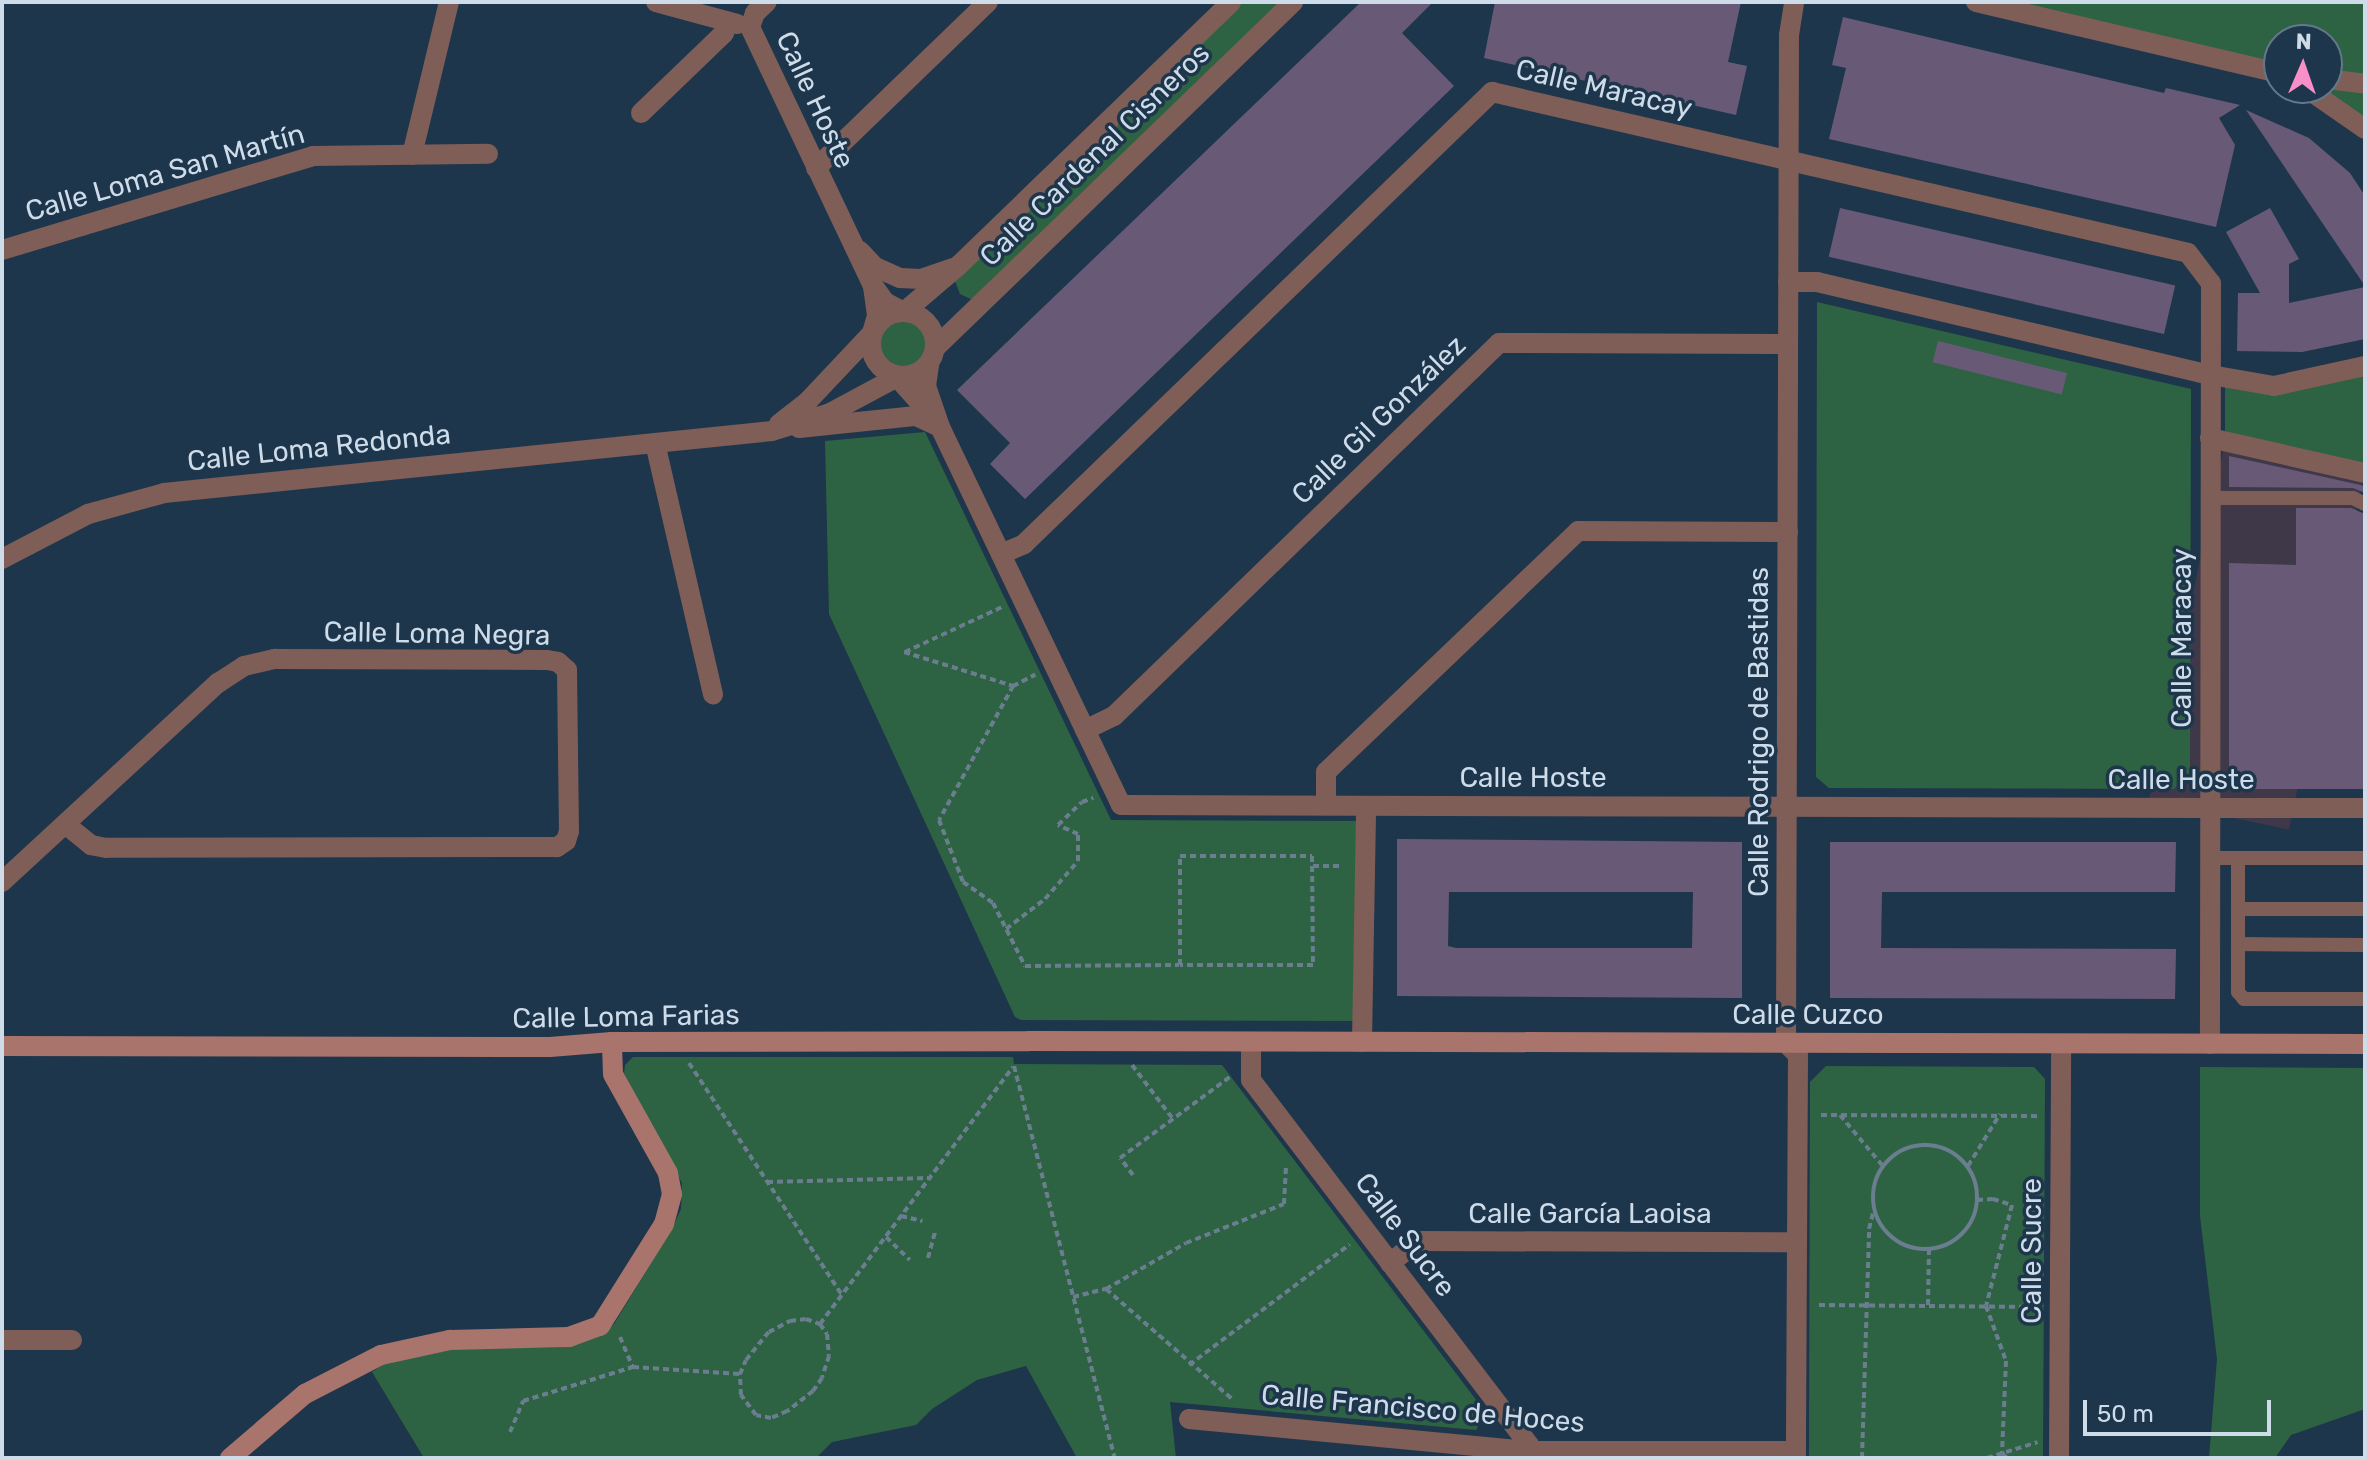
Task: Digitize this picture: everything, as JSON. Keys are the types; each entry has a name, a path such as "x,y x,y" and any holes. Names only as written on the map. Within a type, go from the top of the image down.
{"main road":[{"name":"Calle Loma Farias","path":"2,1046 550,1047 612,1042 1251,1042"},
{"path":"230,1458 305,1394 381,1355 450,1340 569,1337 600,1326 664,1224 672,1194 668,1173 613,1074 612,1042"},
{"name":"Calle Cuzco","path":"1251,1042 2365,1044"}],"street":[{"path":"412,155 449,2"},
{"name":"Calle Hoste","path":"656,2 750,27 872,284 885,302 904,312"},
{"path":"750,27 755,13 767,2"},
{"path":"816,168 988,2"},
{"name":"Calle Cardenal Cisneros","path":"904,312 957,267 1231,2"},
{"name":"Calle Cardenal Cisneros","path":"932,356 1293,2"},
{"name":"Calle Rodrigo de Bastidas","path":"1794,2 1789,24 1786,1043 1798,1055 1796,1455"},
{"path":"1976,2 2263,70"},
{"path":"641,113 724,33 727,21"},
{"path":"2343,81 2365,84"},
{"name":"Calle Maracay","path":"1001,554 1024,544 1492,92 2188,253 2211,283 2210,1044"},
{"path":"2329,104 2365,129"},
{"name":"Calle Loma San Martín","path":"2,250 313,156 488,154"},
{"path":"848,234 868,261 891,276 921,279 957,267"},
{"path":"1788,282 1817,282 2211,375 2274,386 2365,366"},
{"name":"Calle Hoste","path":"872,284 877,315 872,333"},
{"path":"904,312 925,320 934,333 932,356 914,375 897,377 812,416 881,320 904,312"},
{"path":"872,333 871,350 877,364 897,377"},
{"name":"Calle Gil González","path":"1085,730 1114,716 1499,343 1788,344"},
{"name":"Calle Hoste","path":"932,356 926,386 940,427 1121,805 2365,808"},
{"name":"Calle Hoste","path":"897,377 940,427"},
{"path":"812,416 916,416 940,427"},
{"name":"Calle Loma Redonda","path":"2,559 88,514 164,493 772,431 812,416"},
{"name":"Calle Loma Redonda","path":"748,433 787,419 812,416"},
{"path":"2210,438 2365,473"},
{"path":"655,443 713,694"},
{"path":"1326,805 1326,772 1578,531 1788,532"},
{"name":"Calle Loma Negra","path":"2,882 218,683 255,662 275,659 547,660 558,662 567,670 569,831 566,841 557,847 106,848 91,845 65,824"},
{"path":"1362,1042 1366,806"},
{"name":"Calle Sucre","path":"1251,1042 1251,1080 1529,1445 1528,1454"},
{"name":"Calle Sucre","path":"2059,1458 2061,1045"},
{"name":"Calle García Laoisa","path":"1390,1263 1418,1241 1797,1242"},
{"path":"2,1340 72,1340"},
{"name":"Calle Francisco de Hoces","path":"1189,1419 1528,1454 1796,1455"}],"lane":[{"path":"2210,498 2353,498 2365,504"},
{"path":"2210,858 2365,858"},
{"path":"2238,858 2238,992 2244,999 2365,999"},
{"path":"2238,909 2365,909"},
{"path":"2238,944 2365,945"}],"path":[{"path":"1008,604 904,652 1013,686"},
{"path":"1040,672 1013,686 939,820 963,882 993,903 1025,966 1313,965 1312,856 1180,856 1180,965"},
{"path":"1005,930 1045,899 1078,861 1078,834 1058,825 1082,802 1099,795"},
{"path":"1313,866 1365,866"},
{"path":"685,1056 842,1295"},
{"path":"1132,1065 1173,1119"},
{"path":"820,1324 1014,1066 1115,1458"},
{"path":"1133,1175 1120,1158 1231,1076"},
{"path":"1968,1166 2000,1114"},
{"path":"1810,1115 2045,1116"},
{"path":"1840,1115 1882,1166"},
{"path":"1862,1458 1869,1229 1874,1211 1872,1193 1882,1166 1895,1153 1912,1146 1938,1146 1955,1154 1968,1166 1975,1183 1977,1200 1966,1230 1952,1242 1929,1248 1900,1243 1886,1232 1874,1211"},
{"path":"1073,1297 1106,1289 1186,1243 1284,1204 1286,1164"},
{"path":"767,1182 931,1178"},
{"path":"1977,1200 1993,1199 2012,1205 1986,1306 2006,1361 2004,1456"},
{"path":"901,1216 922,1221"},
{"path":"928,1258 935,1231"},
{"path":"886,1237 910,1260"},
{"path":"1189,1365 1355,1240"},
{"path":"1928,1305 1929,1248"},
{"path":"1106,1289 1189,1365 1233,1400"},
{"path":"1810,1305 2044,1307"},
{"path":"800,1319 820,1324 829,1347 825,1371 813,1391 787,1411 771,1418 751,1412 741,1395 740,1374 760,1340 778,1326 800,1319"},
{"path":"614,1324 633,1367"},
{"path":"510,1432 523,1401 633,1367 740,1374"},
{"path":"1987,1458 2004,1456 2043,1440"}],"shaded area":[{"path":"2225,442 2365,472 2289,830 2149,800"}],"green space":[{"path":"1231,2 1293,2 973,300 960,294 955,281"},
{"path":"1976,2 2365,2 2365,129 2329,104 2343,104 2343,24 2263,24 2263,72"},
{"path":"1817,302 2191,389 2190,772 2174,789 1829,788 1816,777"},
{"path":"902,312 920,318 928,326 934,344 928,362 920,370 902,376 884,370 876,362 870,344 876,326 884,318"},
{"path":"2365,366 2365,473 2225,442 2225,375 2274,386"},
{"path":"925,432 1111,820 1365,821 1363,1021 1021,1020 1015,1017 829,614 825,441"},
{"path":"633,1057 1013,1057 1014,1064 1222,1065 1486,1413 1476,1430 1170,1402 1176,1458 1077,1458 1026,1366 977,1380 932,1409 916,1425 832,1442 816,1458 424,1458 372,1372 386,1363 456,1349 569,1347 603,1334 614,1324 672,1229 681,1209 682,1183 624,1073 625,1065"},
{"path":"1826,1066 2034,1067 2045,1079 2043,1458 1809,1458 1810,1082"},
{"path":"2200,1067 2365,1068 2365,1409 2291,1435 2275,1458 2209,1458 2217,1359 2200,1216"}],"building":[{"path":"1361,2 1433,2 1402,33 1454,86 1025,499 990,464 1010,443 957,390"},
{"path":"1495,2 1741,2 1728,62 1747,66 1736,115 1484,58"},
{"path":"1843,17 2164,93 2166,88 2240,105 2219,118 2235,145 2216,227 1829,139 1846,68 1832,65"},
{"path":"2246,110 2309,138 2350,173 2365,196 2365,286"},
{"path":"1840,208 2175,285 2164,334 1829,257"},
{"path":"2270,208 2299,259 2289,264 2289,303 2365,287 2365,339 2302,352 2237,351 2238,293 2260,293 2226,232"},
{"path":"1938,341 2067,373 2062,395 1933,362"},
{"path":"2229,456 2365,486 2365,493 2353,488 2229,487"},
{"path":"2296,508 2351,508 2365,514 2365,789 2229,789 2229,563 2296,565"},
{"path":"1397,839 1742,842 1742,998 1397,996","holes":["1449,892 1693,892 1692,948 1448,946"]},
{"path":"1830,842 2176,842 2175,892 1882,892 1881,948 2176,949 2175,999 1830,998"}]}
